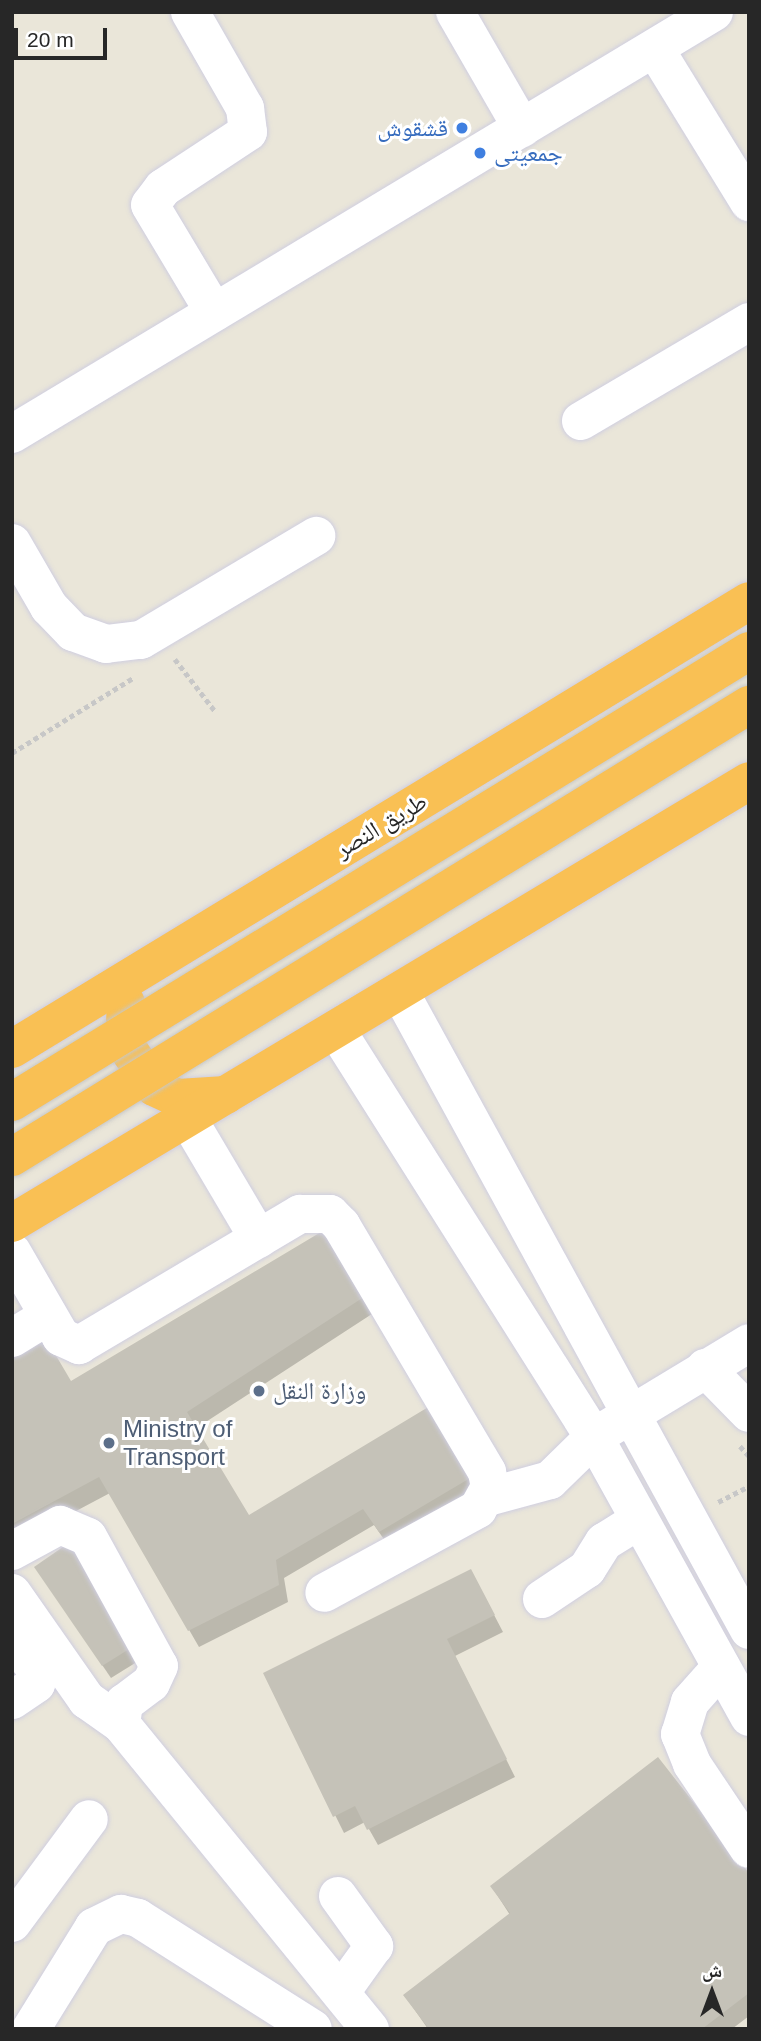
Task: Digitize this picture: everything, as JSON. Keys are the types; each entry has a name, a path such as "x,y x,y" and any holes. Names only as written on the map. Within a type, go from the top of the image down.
{"highway":[{"name":"طريق النصر","path":"15,1043 146,968 749,601"},
{"path":"12,1102 749,651"},
{"path":"12,1157 749,705"},
{"path":"12,1223 401,994 749,781"},
{"path":"146,968 122,1016 135,1068 154,1087 178,1098 206,1101 232,1093"}],"street":[{"path":"191,12 245,108 248,132 163,188 150,205 214,312"},
{"path":"455,12 522,128"},
{"path":"12,433 714,12"},
{"path":"654,49 749,202"},
{"path":"581,421 749,322"},
{"path":"12,543 49,607 73,632 106,644 141,640 316,536"},
{"path":"401,994 628,1414 749,1630"},
{"path":"337,1031 594,1437 638,1521 749,1717"},
{"path":"188,1119 259,1239"},
{"path":"12,1252 61,1337 89,1342 259,1239 315,1211 341,1225 487,1472 488,1497"},
{"path":"12,1338 48,1316"},
{"path":"324,1594 488,1497 550,1480 594,1437 749,1343"},
{"path":"705,1368 749,1413"},
{"path":"542,1599 587,1569 604,1542 638,1521"},
{"path":"12,1551 60,1525 88,1537 159,1666 151,1683 124,1703 121,1724"},
{"path":"12,1593 87,1700 121,1724 370,2029"},
{"path":"12,1639 39,1673 36,1684 12,1700"},
{"path":"721,1667 690,1702 680,1734 692,1765 749,1849"},
{"path":"12,1923 89,1819"},
{"path":"338,1896 374,1946 341,1992"},
{"path":"31,2029 94,1927 121,1914 138,1918 313,2029"}],"path":[{"path":"166,658 180,663 215,711"},
{"path":"12,753 136,676"}],"building":[{"name":"Ministry of Transport","path":"326,1229 367,1295 187,1412 249,1515 430,1406 477,1474 379,1532 363,1509 276,1560 279,1585 188,1631 99,1477 12,1524 12,1324 31,1313 71,1381"},
{"path":"70,1542 134,1646 102,1666 34,1567"},
{"path":"471,1569 495,1615 447,1639 507,1759 367,1830 355,1806 333,1817 263,1673"},
{"path":"658,1757 749,1873 749,1993 702,2029 429,2029 403,1995 510,1913 490,1886"}],"place":[{"name":"قشقوش","path":"462,128"},
{"name":"جمعيتى","path":"480,153"},
{"name":"وزارة النقل","path":"259,1391"},
{"name":"Ministry of Transport","path":"109,1443"}]}
